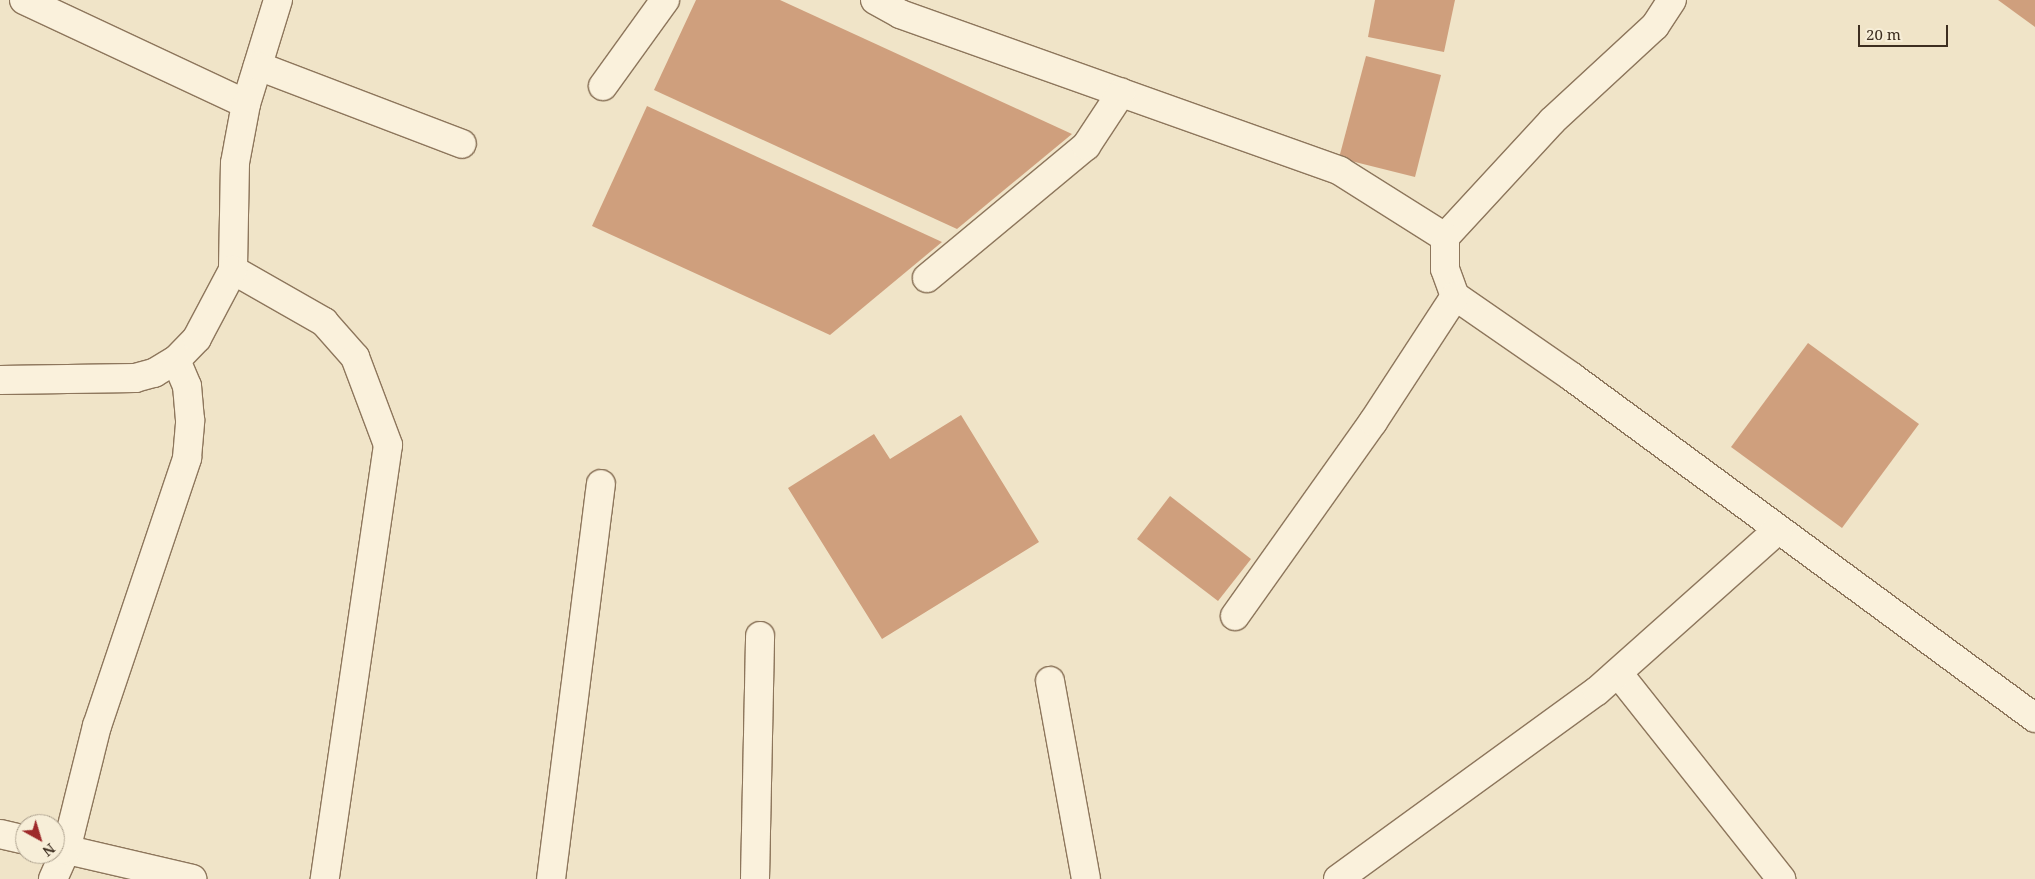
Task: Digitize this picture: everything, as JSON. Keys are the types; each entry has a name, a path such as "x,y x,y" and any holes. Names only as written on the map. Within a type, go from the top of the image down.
{"street":[{"path":"24,0 246,104"},
{"path":"0,380 135,378 154,372 176,360 197,338 233,270 235,163 246,104 278,0"},
{"path":"602,86 665,0"},
{"path":"874,0 900,14 1340,171 1445,237"},
{"path":"1672,0 1655,26 1552,121 1445,237 1445,269 1455,296 1572,377 2035,718"},
{"path":"258,66 462,144"},
{"path":"927,278 1086,146 1121,93"},
{"path":"233,270 324,322 355,357 388,446 325,879"},
{"path":"1235,616 1373,422 1455,296"},
{"path":"65,835 97,726 186,458 190,420 188,386 176,360"},
{"path":"550,879 601,484"},
{"path":"1338,879 1618,673 1778,530"},
{"path":"755,879 760,636"},
{"path":"1618,673 1781,879"},
{"path":"1050,681 1086,879"},
{"path":"0,834 15,838"},
{"path":"65,850 192,879"},
{"path":"53,879 57,864"}],"building":[{"path":"696,0 780,0 1072,134 957,229 654,90"},
{"path":"1375,0 1455,0 1444,52 1368,37"},
{"path":"1998,0 2035,0 2035,27"},
{"path":"1366,56 1441,75 1415,177 1339,158"},
{"path":"647,106 942,242 830,335 592,226"},
{"path":"1808,343 1919,424 1842,528 1731,447"},
{"path":"961,415 1039,542 882,639 788,488 874,434 890,459"},
{"path":"1170,496 1251,559 1218,601 1137,539"}]}
